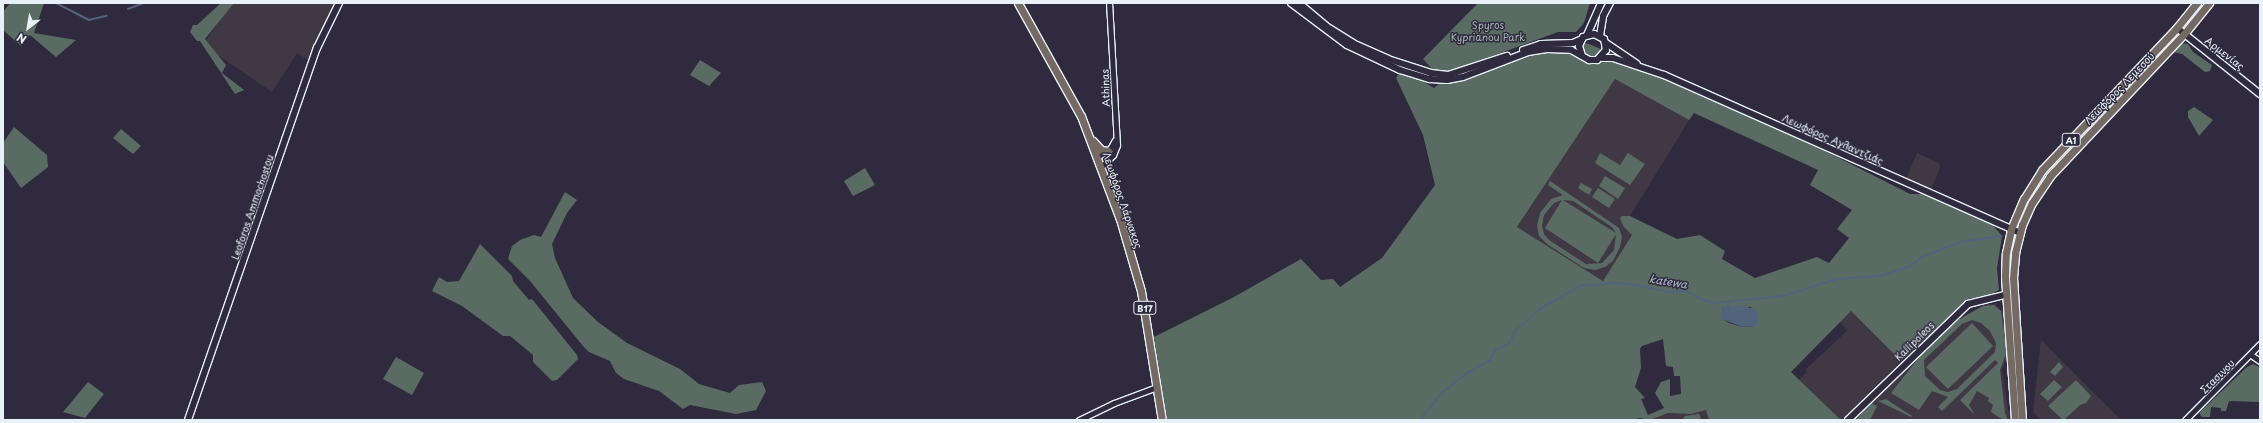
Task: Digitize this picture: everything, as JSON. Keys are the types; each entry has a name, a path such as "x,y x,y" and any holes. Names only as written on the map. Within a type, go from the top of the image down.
{"main road":[{"name":"Leoforos Ammochostou","path":"188,420 317,48 339,3"},
{"name":"Λεωφόρος Λάρνακος","path":"1018,3 1075,104 1102,167 1141,291 1162,420"},
{"path":"1291,3 1347,45 1400,70 1430,79 1447,80 1463,77 1539,50 1571,50 1592,61 1602,58 1606,50 1606,43 1600,36 1603,16 1610,3"},
{"path":"1299,3 1326,26 1356,45 1406,66 1440,75 1463,71 1541,44 1573,43 1584,37 1600,36"},
{"path":"1582,56 1579,50 1601,3"},
{"name":"Λεωφόρος Λεμεσού","path":"2015,420 2005,295 2006,253 2011,229 2024,199 2042,170 2177,28 2197,3"},
{"name":"Λεωφόρος Λεμεσού","path":"2022,420 2013,278 2019,232 2032,202 2050,176 2184,34 2209,3"},
{"name":"Αρμενίας","path":"2177,28 2260,94"},
{"name":"Λεωφόρος Αγλαντζιάς","path":"1606,43 1638,65"},
{"name":"Λεωφόρος Αγλαντζιάς","path":"1602,58 1610,57 1638,65 2019,232"},
{"path":"1090,138 1101,150 1108,151"},
{"name":"Kallipoleos","path":"1848,420 1968,304 2005,295"}],"street":[{"name":"Athinas","path":"1102,167 1115,152 1116,139 1109,3"},
{"path":"1097,157 1108,151 1116,139"},
{"name":"Στασινου","path":"2185,420 2251,355 2260,344"},
{"path":"2251,355 2260,361"},
{"path":"1079,420 1114,403 1157,387"}],"shaded area":[{"path":"232,3 337,3 313,63 297,53 272,92 203,45"},
{"path":"1615,79 1689,120 1630,216 1620,218 1623,226 1632,235 1603,281 1517,228"},
{"path":"1917,153 1939,163 1940,168 1931,189 1906,179"},
{"path":"1986,304 1995,304 2003,312 2007,355 2002,371 2010,420 1854,420 1956,320"},
{"path":"1851,311 1901,361 1841,420 1799,380 1807,372 1805,370 1847,331 1840,322"},
{"path":"2041,340 2121,420 2041,420 2033,412"},
{"path":"1706,410 1709,420 1650,420 1668,413 1691,414"}],"green space":[{"path":"10,3 44,3 34,33 76,40 56,57 30,35 21,46 3,30 3,12"},
{"path":"221,3 234,3 205,39 226,65 222,73 244,90 235,94 200,41 197,41 190,32 193,25 197,25"},
{"name":"Spyros Kyprianou Park","path":"1478,3 1590,3 1584,23 1576,32 1558,32 1449,72 1436,73 1423,59"},
{"path":"1562,39 1589,44 1833,155 1910,194 1925,194 1983,218 1986,217 2002,236 1997,268 1999,290 1990,295 1968,299 1901,361 1851,311 1791,372 1841,420 1709,420 1706,410 1691,414 1668,413 1650,420 1640,418 1630,420 1167,420 1154,337 1232,298 1301,259 1321,280 1333,279 1340,287 1382,258 1435,185 1423,135 1396,78 1402,69 1434,88 1439,84","holes":["1615,79 1689,120 1694,113 1818,170 1810,185 1852,210 1837,229 1849,238 1829,263 1817,257 1755,278 1722,259 1725,251 1700,235 1677,239 1630,216 1622,216 1620,218 1623,226 1632,235 1603,281 1517,227","1722,307 1751,307 1755,326 1742,327 1729,323 1723,319","1663,339 1666,366 1673,367 1674,376 1680,376 1681,394 1670,396 1670,379 1661,382 1655,393 1664,408 1648,415 1641,399 1645,398 1635,387 1641,368 1640,349 1642,346"]},
{"path":"2180,43 2188,44 2193,52 2212,65 2210,71 2205,72 2182,54 2173,52"},
{"path":"700,60 721,73 709,86 690,75"},
{"path":"2194,107 2213,120 2199,136 2188,117 2188,111"},
{"path":"14,127 47,155 48,167 21,188 3,162 3,143"},
{"path":"121,129 141,146 133,154 113,138"},
{"path":"1600,153 1620,165 1628,153 1645,164 1630,185 1595,163"},
{"path":"865,168 875,185 853,196 844,181"},
{"path":"1605,176 1625,188 1618,199 1599,186"},
{"path":"1550,181 1619,228 1622,237 1620,247 1613,261 1605,267 1595,270 1584,268 1547,244 1539,236 1537,226 1540,213 1551,199 1563,195 1548,185","holes":["1562,200 1545,228 1598,263 1616,234 1614,250 1602,263 1586,264 1549,240 1544,234 1542,226 1544,215 1554,203","1563,200 1573,201 1612,227 1616,233"]},
{"path":"1581,183 1592,189 1589,195 1578,188"},
{"path":"1598,188 1615,199 1609,208 1592,197"},
{"path":"565,192 577,200 567,213 552,244 555,258 573,298 598,322 627,343 680,369 699,384 730,393 739,385 762,382 766,391 756,410 736,414 690,405 683,409 659,391 624,379 616,373 610,361 589,352 583,346 530,281 508,259 512,246 520,240 534,235 541,237"},
{"path":"480,244 512,276 513,281 529,300 532,299 577,355 578,359 557,380 552,381 533,362 533,355 510,336 503,336 462,306 432,291 439,277 447,282 459,281"},
{"path":"1994,305 2001,311 2006,354 2000,370 2005,413 2008,420 2000,418 1991,412 1993,405 1988,401 1989,398 1977,391 1969,405 1975,415 1960,400 1998,363 1995,360 1942,411 1938,407 1948,397 1932,391 1919,410 1891,393 1921,355 1958,320 1983,306","holes":["1972,320 1981,323 1990,331 1996,343 1995,352 1957,389 1948,392 1940,390 1925,376 1924,360 1962,324"]},
{"path":"1972,323 1993,346 1948,389 1926,367"},
{"path":"396,357 424,373 412,395 383,379"},
{"path":"2059,362 2063,367 2055,376 2050,372"},
{"path":"2253,364 2260,367 2260,402 2229,401 2226,411 2221,411 2221,408 2211,407 2210,417 2202,417 2199,413 2247,367"},
{"path":"2054,380 2062,387 2048,401 2040,394"},
{"path":"2076,380 2091,396 2086,403 2080,405 2065,419 2062,419 2048,406"},
{"path":"88,382 104,394 85,418 63,412"},
{"path":"1886,399 1912,416 1911,417 1878,401"},
{"path":"1871,403 1877,406 1870,420 1856,420"},
{"path":"1699,414 1701,418 1697,420 1682,420 1685,416"}],"water":[{"path":"1744,306 1757,310 1758,320 1755,326 1742,327 1722,319 1722,307"}],"waterway":[{"path":"56,3 89,20 107,16"},
{"path":"128,9 144,3"},
{"name":"katewa","path":"1420,420 1442,393 1466,374 1490,360 1495,350 1509,344 1515,331 1540,309 1580,286 1615,283 1636,285 1670,292 1686,291 1706,301 1715,303 1783,296 1837,279 1880,276 1909,267 1922,257 1961,242 2002,236"},
{"name":"katewa","path":"1729,301 1729,309"}]}
